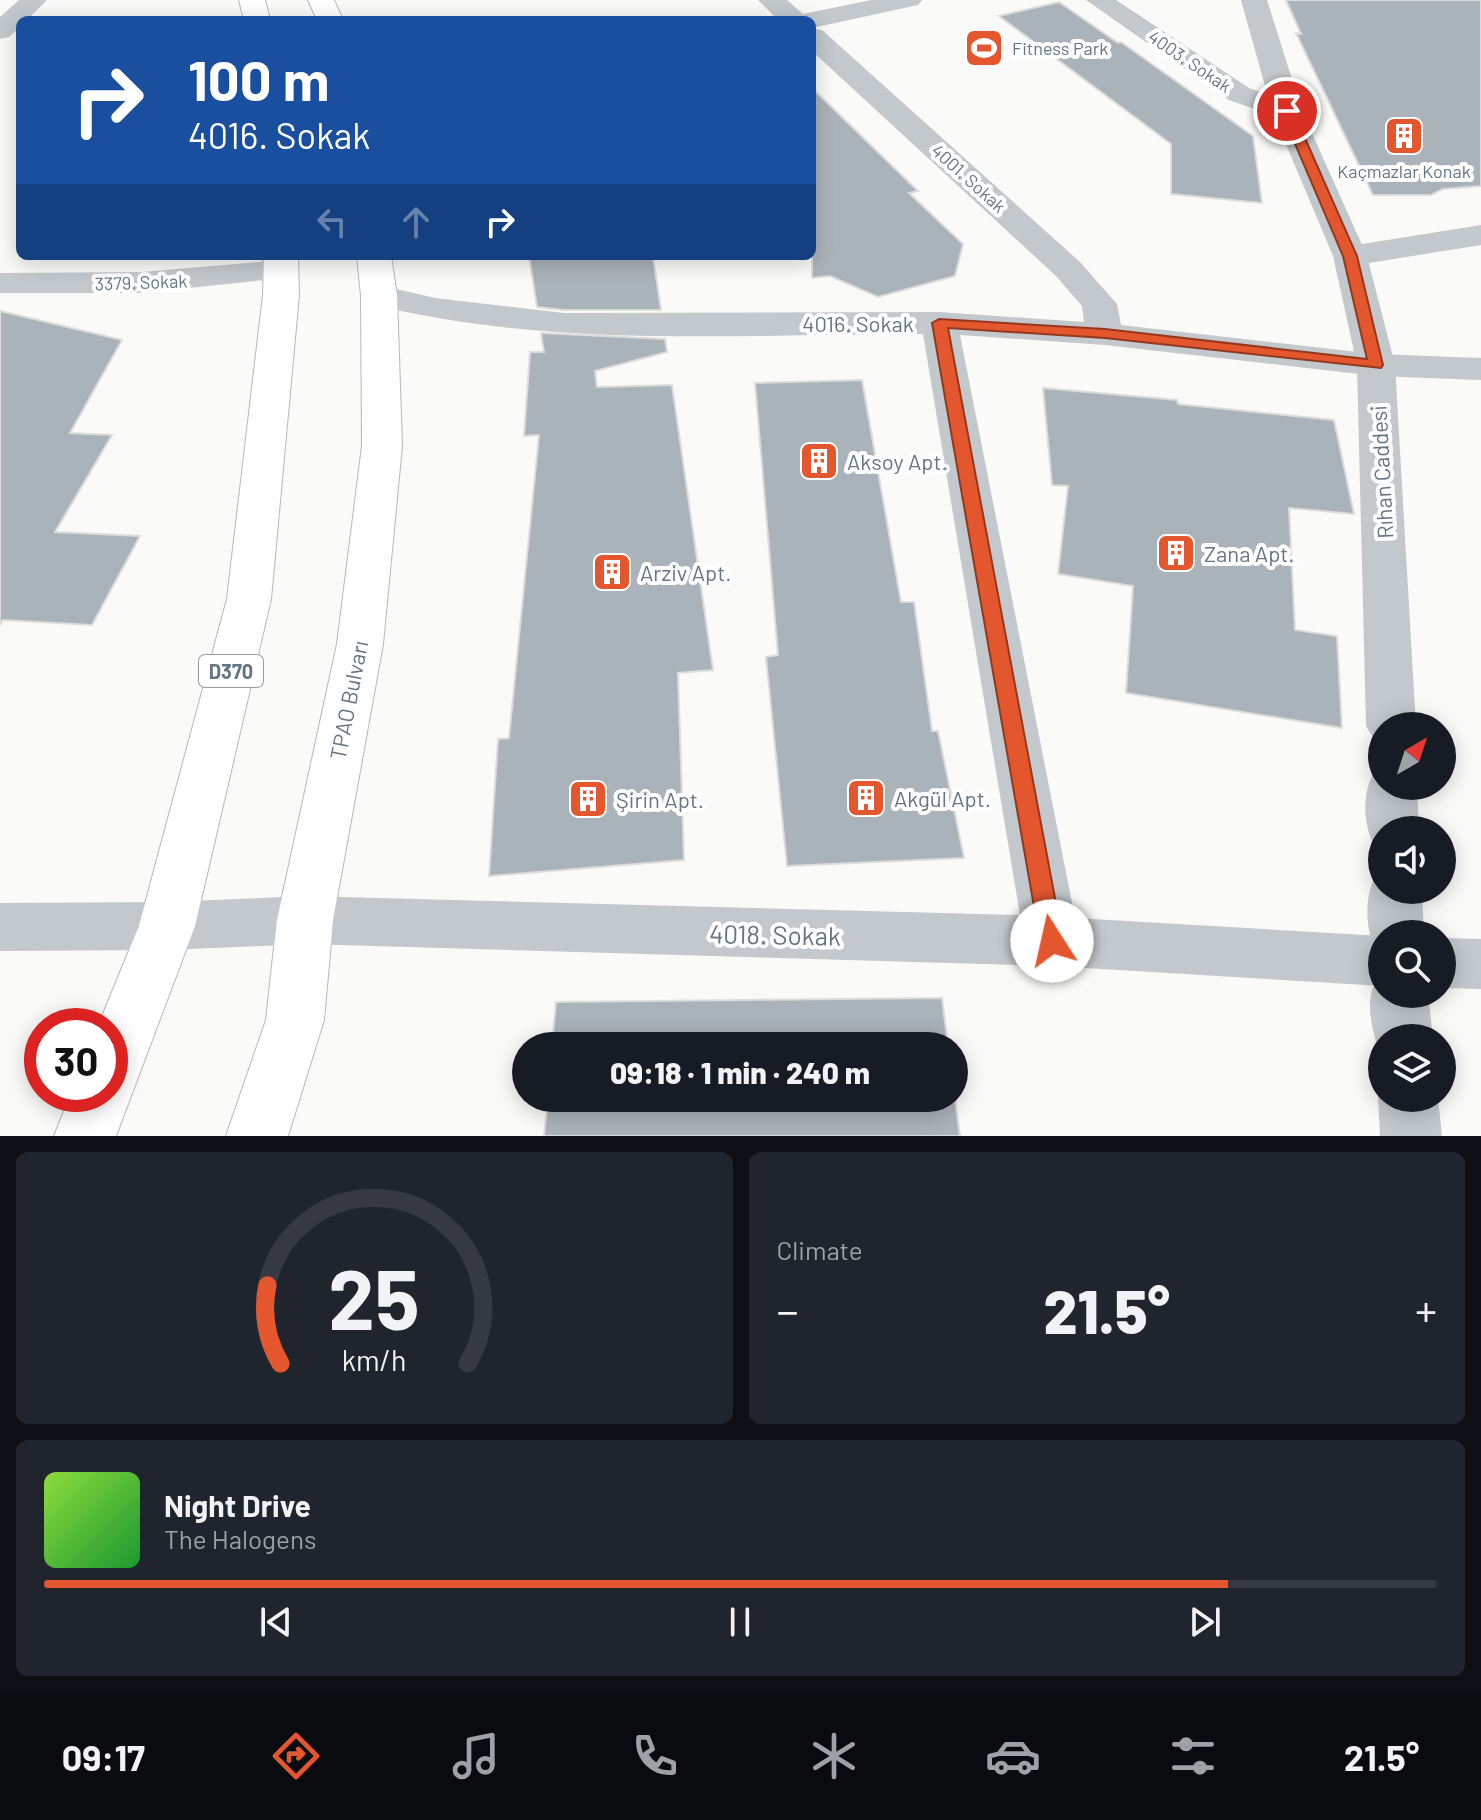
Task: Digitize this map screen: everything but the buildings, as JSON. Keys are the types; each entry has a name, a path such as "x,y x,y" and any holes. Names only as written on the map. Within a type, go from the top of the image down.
{"highway":[{"name":"D370","path":"128,1025 167,926 249,599 281,295 281,263"},
{"name":"TPAO Bulvarı","path":"257,1136 295,1020 305,920 362,629 382,446 376,276"},
{"path":"85,1136 94,1112"}],"street":[{"path":"16,16 34,0"},
{"path":"771,0 789,16"},
{"path":"816,19 909,0"},
{"name":"4003. Sokak","path":"1099,0 1239,94 1287,111"},
{"name":"Rıhan Caddesi","path":"1254,0 1287,111 1350,256 1376,365 1390,712"},
{"path":"0,31 16,16"},
{"name":"4001. Sokak","path":"816,40 1068,269 1099,304 1105,334"},
{"path":"1350,256 1481,235"},
{"name":"3379. Sokak","path":"0,283 43,286 177,282 281,263"},
{"name":"4016. Sokak","path":"376,276 435,309 564,324 939,323 1105,334 1376,365 1481,369"},
{"path":"939,323 1052,941"},
{"name":"4018. Sokak","path":"0,927 167,926 305,920 1052,941 1368,960"},
{"path":"1456,963 1481,964"},
{"path":"1409,1112 1411,1136"}],"place":[{"name":"Fitness Park","path":"984,48"},
{"name":"Kaçmazlar Konak","path":"1404,136"},
{"name":"Aksoy Apt.","path":"819,461"},
{"name":"Zana Apt.","path":"1176,553"},
{"name":"Arziv Apt.","path":"612,572"},
{"name":"Akgül Apt.","path":"866,798"},
{"name":"Şirin Apt.","path":"588,799"}],"route":[{"path":"1052,941 939,323 1105,334 1376,365 1350,256 1287,111"}]}
